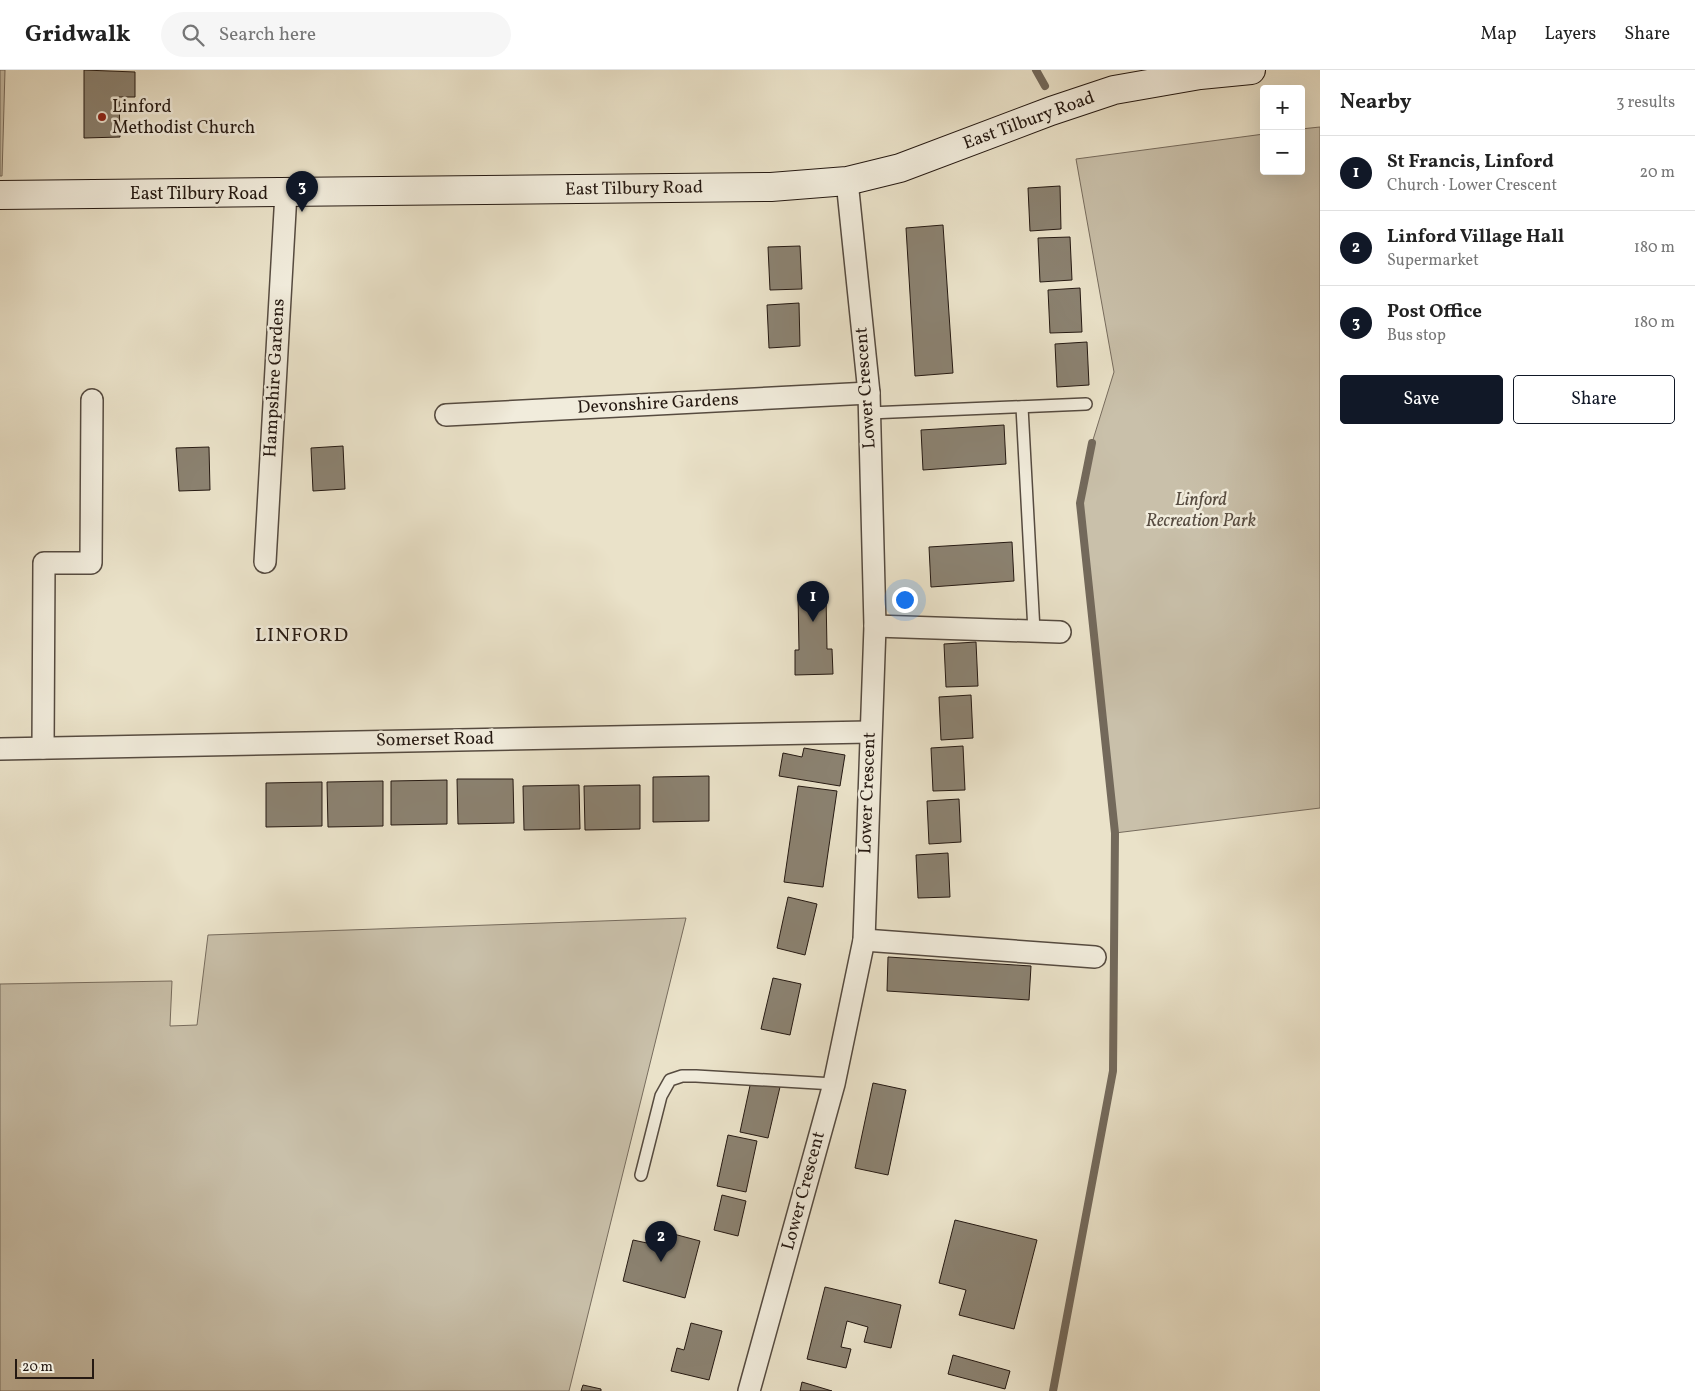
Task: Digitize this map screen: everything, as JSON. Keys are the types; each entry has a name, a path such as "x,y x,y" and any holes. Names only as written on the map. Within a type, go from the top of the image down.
{"street":[{"name":"East Tilbury Road","path":"0,195 762,187 847,181 900,168 1114,90 1200,74 1251,70"},
{"name":"Lower Crescent","path":"749,1391 834,1084 864,940 869,732 875,626 869,403 847,181"},
{"name":"Hampshire Gardens","path":"264,562 286,193"},
{"path":"43,748 44,563 91,563 92,400"},
{"name":"Devonshire Gardens","path":"446,415 869,403"},
{"path":"875,626 1060,632"},
{"name":"Somerset Road","path":"0,749 869,732"},
{"path":"864,940 1094,957"}],"lane":[{"path":"869,403 1022,407 1086,404"},
{"path":"1022,407 1034,631"},
{"path":"641,1175 661,1096 670,1080 682,1076 834,1084"}],"green space":[{"path":"0,70 5,70 2,176 0,176"},
{"name":"Linford Recreation Park","path":"1320,127 1320,808 1115,833 1080,503 1092,443 1114,372 1076,159 1260,135 1260,175 1305,175 1305,129"},
{"path":"686,918 569,1391 0,1391 0,984 172,981 170,1026 197,1025 208,935"}],"building":[{"name":"Linford Methodist Church","path":"84,70 135,72 135,97 119,97 120,137 84,138"},
{"path":"1060,186 1061,229 1030,231 1028,188"},
{"path":"943,225 953,373 915,376 906,228"},
{"path":"1070,237 1072,280 1040,282 1038,238"},
{"path":"800,246 802,289 770,290 768,247"},
{"path":"1080,288 1082,332 1050,333 1048,290"},
{"path":"799,303 800,346 769,348 767,305"},
{"path":"1087,342 1089,385 1057,387 1055,344"},
{"path":"1004,425 1006,464 923,470 921,430"},
{"path":"343,446 345,489 313,491 311,448"},
{"path":"209,447 210,490 179,491 176,448"},
{"path":"1012,542 1014,581 931,587 929,547"},
{"path":"798,594 826,594 827,649 832,649 833,674 795,675 795,650 799,650"},
{"path":"976,642 978,686 946,687 944,644"},
{"path":"971,695 973,738 941,740 939,697"},
{"path":"963,746 965,790 933,791 931,748"},
{"path":"804,748 845,755 840,786 779,776 783,753 802,757"},
{"path":"709,776 709,821 653,822 653,777"},
{"path":"457,779 513,779 514,823 458,824"},
{"path":"447,780 447,824 391,825 391,781"},
{"path":"383,781 383,826 328,827 327,782"},
{"path":"322,782 322,826 266,827 266,783"},
{"path":"579,785 580,829 524,830 523,786"},
{"path":"640,785 640,829 585,830 584,786"},
{"path":"798,786 837,791 823,887 784,882"},
{"path":"959,799 961,842 929,844 927,801"},
{"path":"948,853 950,897 918,898 916,855"},
{"path":"788,897 817,904 805,955 777,948"},
{"path":"888,957 1031,966 1029,1000 887,991"},
{"path":"773,978 801,984 790,1035 761,1029"},
{"path":"751,1081 780,1087 768,1138 740,1132"},
{"path":"873,1083 906,1090 888,1175 855,1168"},
{"path":"728,1135 757,1141 746,1192 717,1186"},
{"path":"722,1195 746,1201 738,1236 714,1230"},
{"path":"955,1220 1037,1240 1014,1329 959,1315 966,1290 939,1283"},
{"path":"651,1228 700,1241 685,1298 623,1281 633,1240 647,1243"},
{"path":"825,1287 901,1305 891,1348 864,1342 868,1327 847,1321 841,1347 851,1349 846,1368 807,1359"},
{"path":"691,1323 722,1331 709,1380 671,1371 677,1348 684,1350"},
{"path":"953,1355 1010,1371 1005,1389 948,1374"},
{"path":"802,1382 832,1391 800,1391"},
{"path":"583,1385 601,1389 601,1391 581,1391"}],"waterway":[{"path":"1036,70 1045,86"},
{"path":"1053,1391 1113,1071 1115,833 1080,503 1092,443"}],"place":[{"name":"Linford Methodist Church","path":"102,117"},
{"name":"Post Office","path":"302,212"},
{"name":"St Francis, Linford","path":"813,622"},
{"name":"Linford Village Hall","path":"661,1262"}],"district":[{"name":"LINFORD","path":"302,636"}]}
